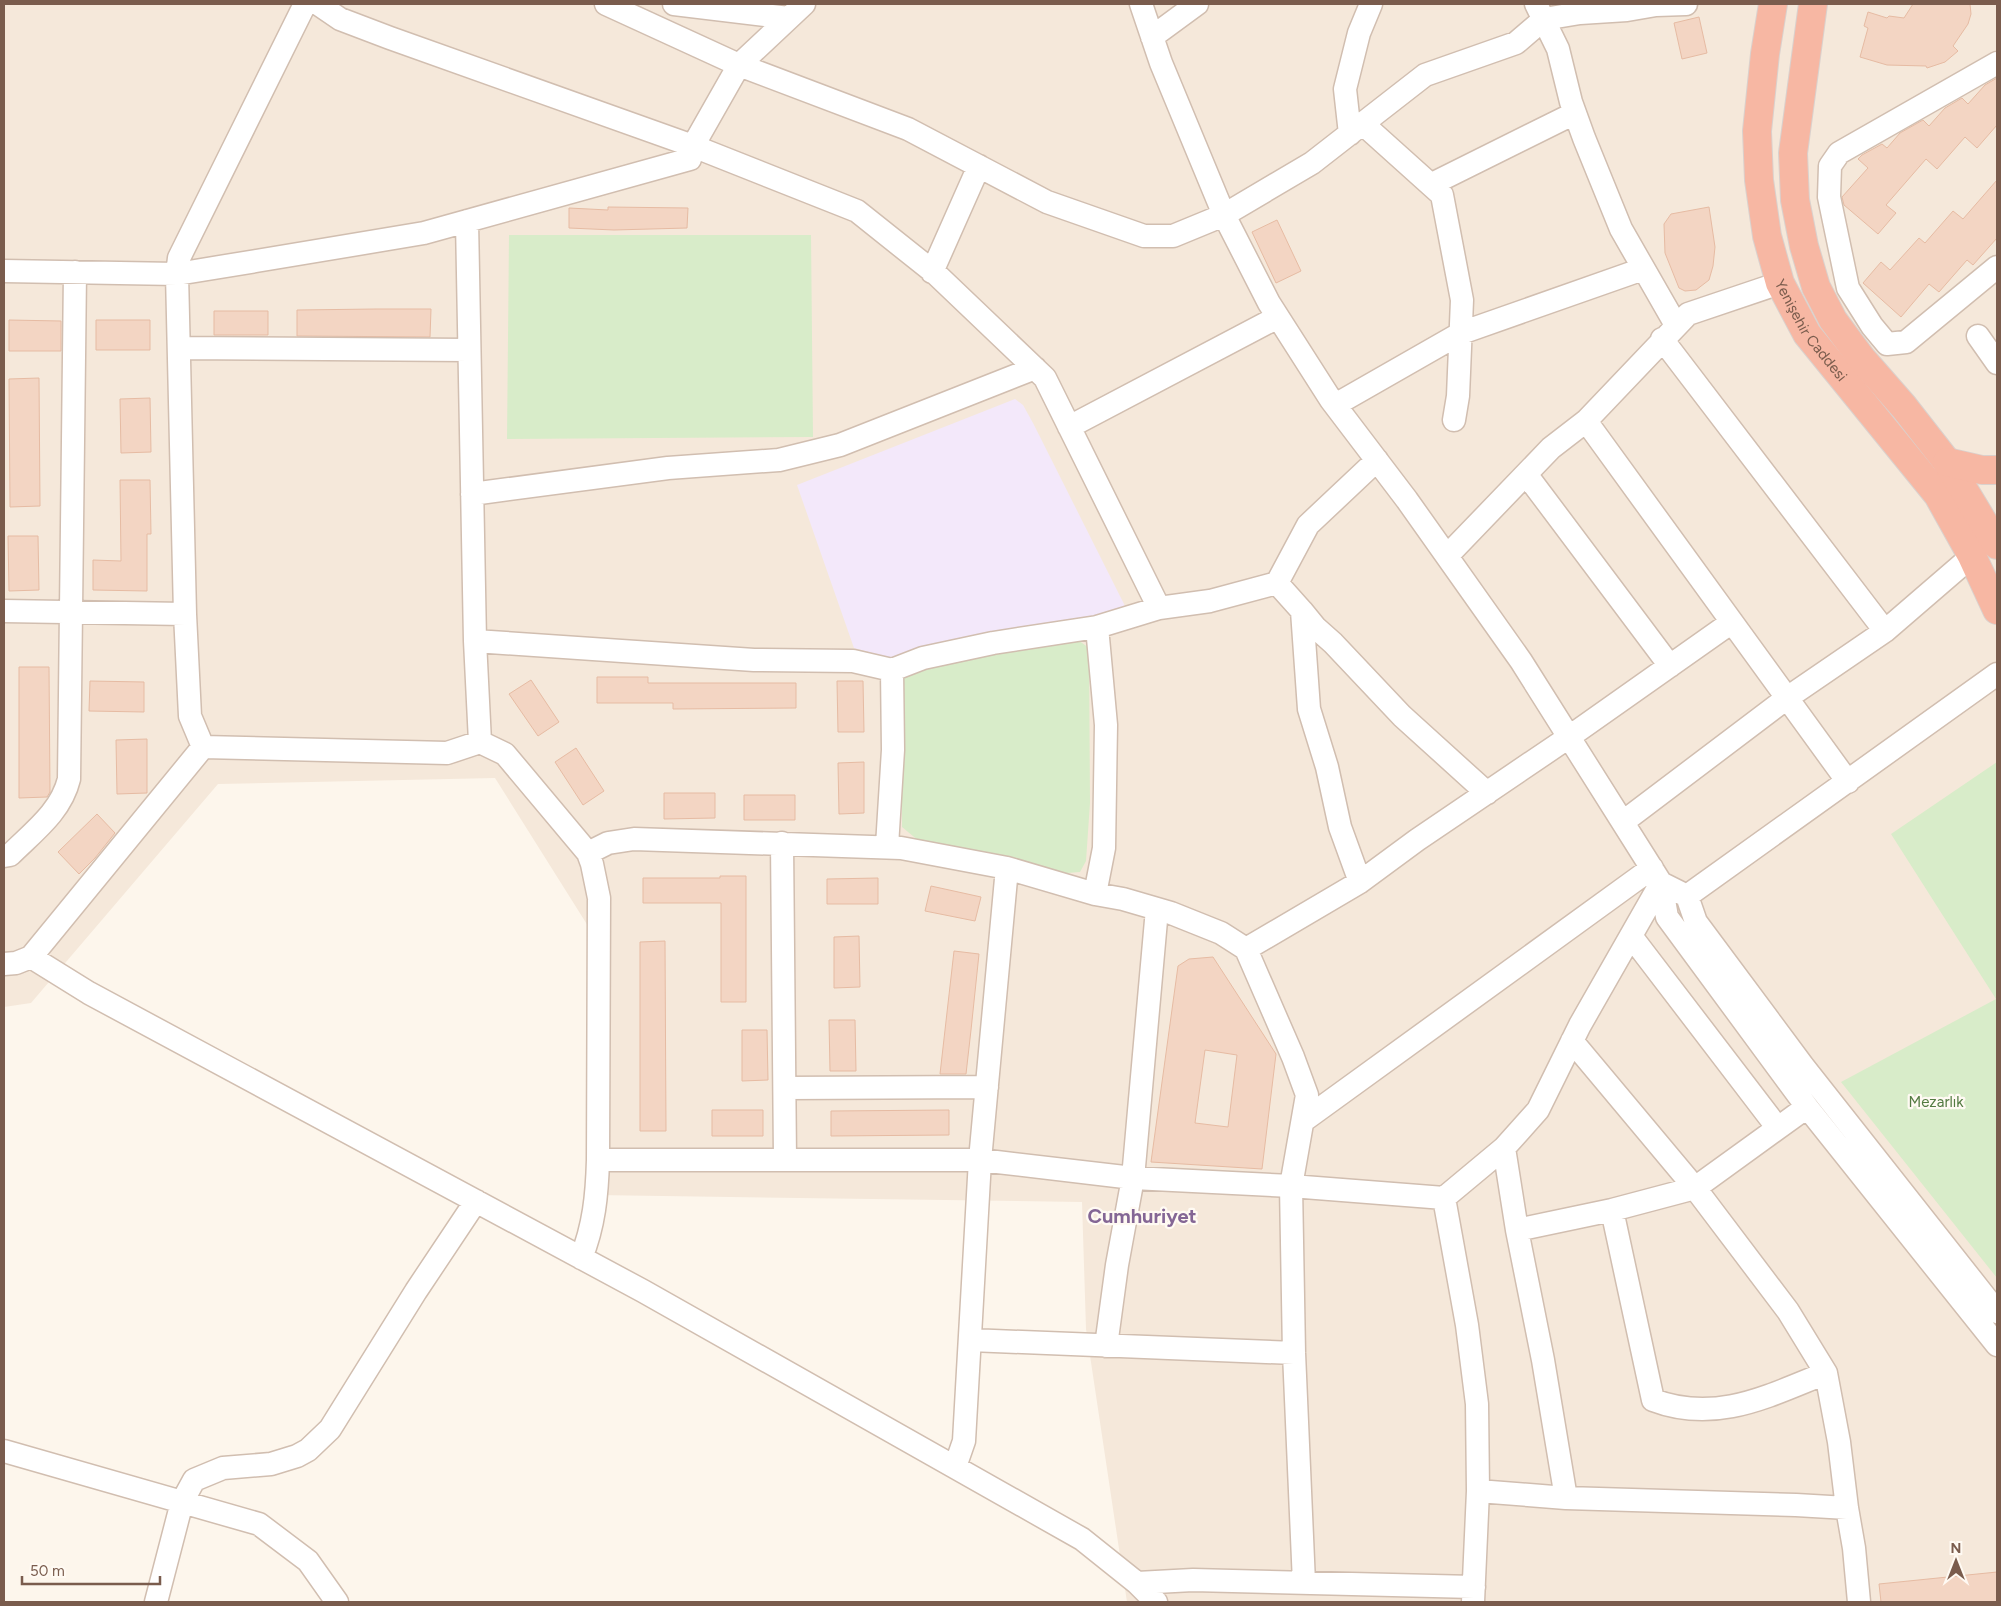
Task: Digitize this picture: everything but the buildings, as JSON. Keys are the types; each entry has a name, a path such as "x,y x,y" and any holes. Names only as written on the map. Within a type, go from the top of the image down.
{"highway":[{"name":"Yenişehir Caddesi","path":"1773,4 1765,54 1757,141 1759,180 1767,236 1780,283 1807,334 1938,494 1972,556 1997,610"},
{"name":"Yenişehir Caddesi","path":"1813,4 1793,153 1795,200 1804,246 1816,287 1833,320 1948,462 1997,545"},
{"path":"1948,462 1982,470 1997,470"}],"street":[{"path":"203,747 190,716 185,614 177,274 179,258 305,4"},
{"path":"318,4 340,19 693,146 857,211 932,272 1045,378 1159,608"},
{"path":"674,4 797,11"},
{"path":"1141,4 1161,63 1224,216 1278,318 1335,405 1447,556 1521,661 1656,876 1667,918 1807,1107 1997,1345"},
{"path":"1152,37 1197,4"},
{"path":"1372,4 1359,33 1345,89 1356,129 1432,184 1442,195 1462,300 1458,396 1454,420"},
{"path":"1540,11 1580,13 1627,10 1651,5 1686,4"},
{"path":"615,6 739,65 908,128 1047,202 1144,236 1173,236 1224,216 1312,163 1425,75 1516,43 1540,11"},
{"path":"4,271 177,274 424,233 690,158 693,146 739,65 797,11"},
{"path":"1540,11 1558,49 1575,113 1584,138 1621,229 1643,269 1669,332 1885,631"},
{"path":"1997,62 1839,153 1830,166 1829,197 1848,288 1872,326 1887,344 1906,342 1997,268"},
{"path":"1432,184 1575,113"},
{"path":"932,272 978,166"},
{"path":"466,221 475,641 480,742"},
{"path":"1335,405 1461,333 1643,269"},
{"path":"4,856 10,855 52,814 62,800 69,779 75,272"},
{"path":"1447,556 1551,448 1586,421 1688,314 1780,283"},
{"path":"1069,427 1278,318"},
{"path":"1978,336 1997,364"},
{"path":"179,348 469,350"},
{"path":"472,494 668,468 779,460 840,445 1035,368"},
{"path":"1586,421 1848,782"},
{"path":"475,641 754,660 853,660 892,670 923,658 993,643 1097,627 1159,608 1210,601 1277,583 1308,525 1377,460"},
{"path":"1526,474 1670,666"},
{"path":"1623,822 1787,698 1885,631 1972,556"},
{"path":"1277,583 1315,627 1333,643 1402,716 1487,792"},
{"path":"4,611 185,614"},
{"path":"1302,611 1309,709 1327,767 1340,827 1360,882"},
{"path":"1246,949 1360,882 1417,840 1569,737 1732,622"},
{"path":"1095,894 1104,848 1106,725 1097,627"},
{"path":"887,846 893,750 892,670"},
{"path":"1687,896 1997,674"},
{"path":"203,747 448,753 480,742 505,754 588,854 599,898 598,1160 597,1198 590,1236 581,1258"},
{"path":"4,964 16,963 31,957 203,747"},
{"path":"588,854 608,843 634,839 887,846 1008,868 1095,894 1123,899 1157,909 1221,933 1246,949 1293,1057 1307,1095 1291,1186 1294,1353 1304,1583"},
{"path":"782,843 785,1159"},
{"path":"955,1467 964,1442 980,1160 1008,868"},
{"path":"1656,876 1687,896 1696,922 1797,1058 1997,1312"},
{"path":"598,1160 980,1160 1133,1178 1291,1186 1444,1198 1504,1148 1538,1110 1572,1041 1631,936 1656,876"},
{"path":"1303,1121 1656,876"},
{"path":"1106,1346 1117,1265 1133,1178 1157,909"},
{"path":"1631,936 1777,1127"},
{"path":"31,957 89,992 581,1258 1082,1539 1137,1583 1156,1602"},
{"path":"1572,1041 1695,1188 1788,1311 1826,1373 1839,1442 1860,1602"},
{"path":"785,1088 987,1087"},
{"path":"1517,1230 1612,1210 1695,1188 1807,1107"},
{"path":"1504,1148 1517,1230 1543,1360 1566,1498"},
{"path":"1137,1583 1194,1580 1382,1583 1473,1594 1478,1491 1477,1404 1467,1325 1444,1198"},
{"path":"156,1602 182,1502 194,1480 208,1473 240,1465 271,1464 284,1461 308,1450 320,1440 330,1429 416,1291 476,1201"},
{"path":"1612,1210 1653,1400 1664,1404 1702,1409 1736,1407 1826,1373"},
{"path":"970,1340 1294,1353"},
{"path":"4,1451 259,1524 308,1561 337,1602"},
{"path":"1478,1491 1566,1498 1787,1504 1847,1508"}],"shaded area":[{"path":"4,4 1997,4 1997,1602 1127,1602 1086,1329 1082,1202 595,1195 588,926 495,778 218,784 31,1003 4,1007"},
{"path":"1015,399 1023,405 1033,423 1125,606 1069,623 894,659 854,648 797,485"}],"green space":[{"path":"509,235 811,235 813,437 507,439"},
{"path":"1071,635 1089,648 1090,803 1086,861 1080,872 1067,873 925,846 902,827 902,682 909,667"},
{"name":"Mezarlık","path":"1997,762 1997,1278 1841,1082 1996,999 1891,834"}],"district":[{"name":"Cumhuriyet","path":"1142,1216"}]}
